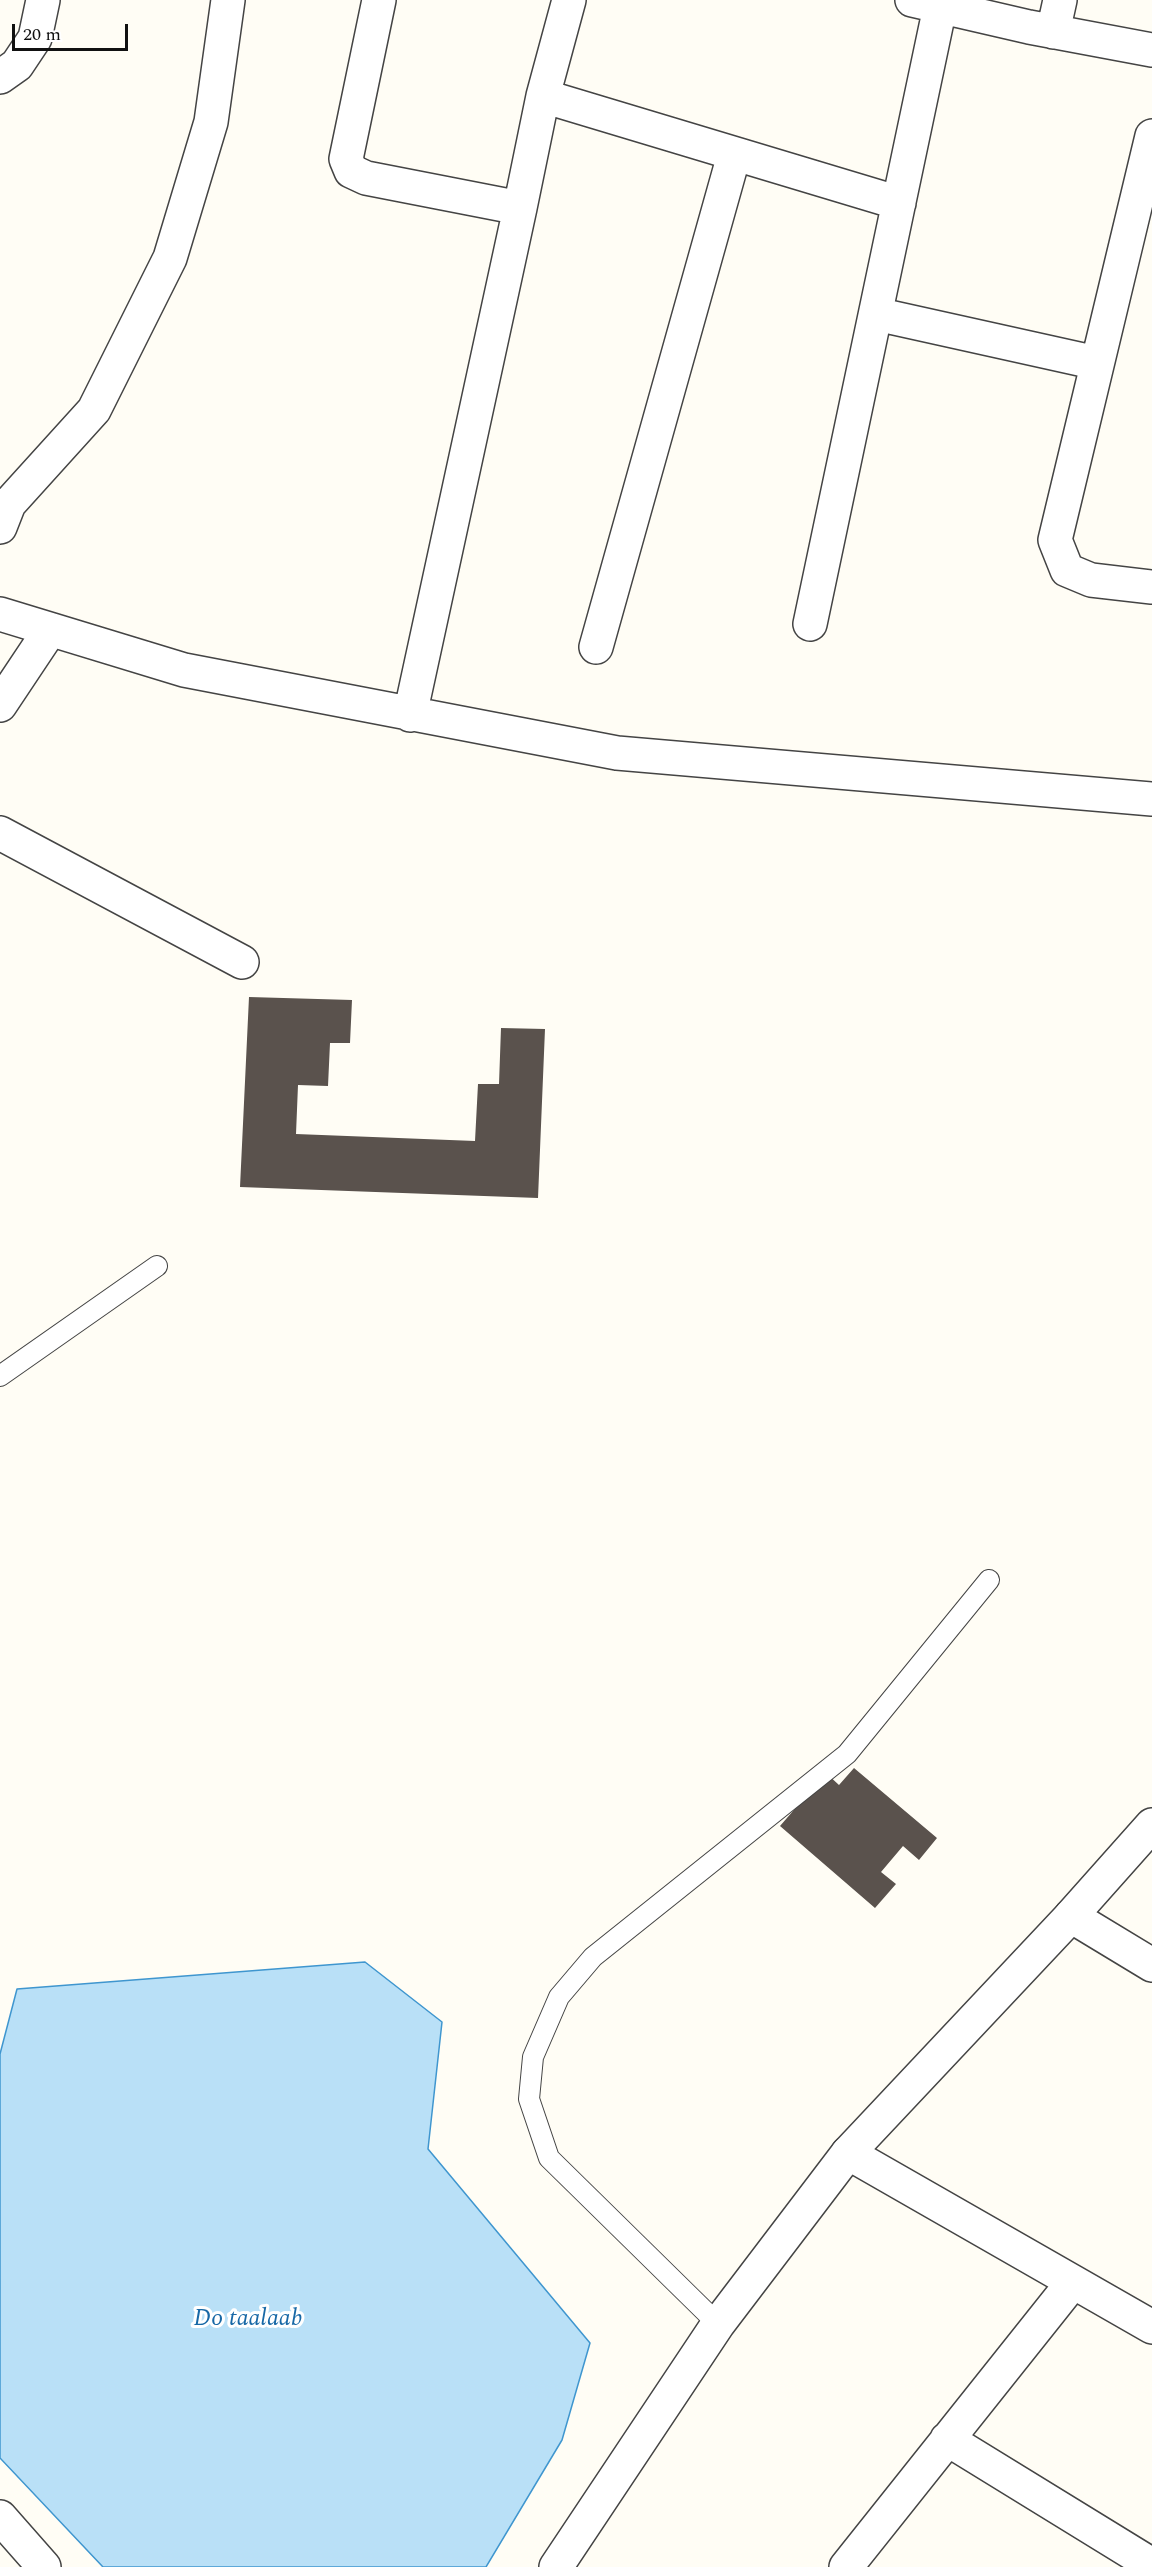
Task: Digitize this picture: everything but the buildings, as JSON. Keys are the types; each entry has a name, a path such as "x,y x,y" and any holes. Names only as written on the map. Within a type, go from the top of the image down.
{"street":[{"path":"0,77 17,65 35,38 43,0"},
{"path":"0,527 9,504 94,410 170,258 211,122 228,0"},
{"path":"379,0 346,159 351,171 366,178 520,208"},
{"path":"410,715 543,96 569,0"},
{"path":"1053,32 1060,0"},
{"path":"810,624 899,203 926,3 1053,32 1152,50"},
{"path":"543,96 899,203"},
{"path":"1152,136 1055,540 1067,570 1090,580 1152,587"},
{"path":"596,646 734,155"},
{"path":"876,314 1097,363"},
{"path":"0,614 184,670 616,753 1152,799"},
{"path":"0,705 50,630"},
{"path":"0,833 242,962"},
{"path":"556,2567 718,2324 848,2153 1071,1917 1152,1826"},
{"path":"1071,1917 1152,1965"},
{"path":"848,2153 1152,2327"},
{"path":"846,2567 1073,2282"},
{"path":"947,2439 1152,2565"},
{"path":"0,2517 44,2567"}],"lane":[{"path":"0,1376 157,1266"},
{"path":"718,2324 549,2158 529,2100 532,2057 559,1997 594,1957 847,1754 989,1581"}],"water":[{"name":"Do taalaab","path":"365,1962 442,2022 428,2149 590,2343 562,2440 486,2567 103,2567 0,2458 0,2054 17,1989"}]}
